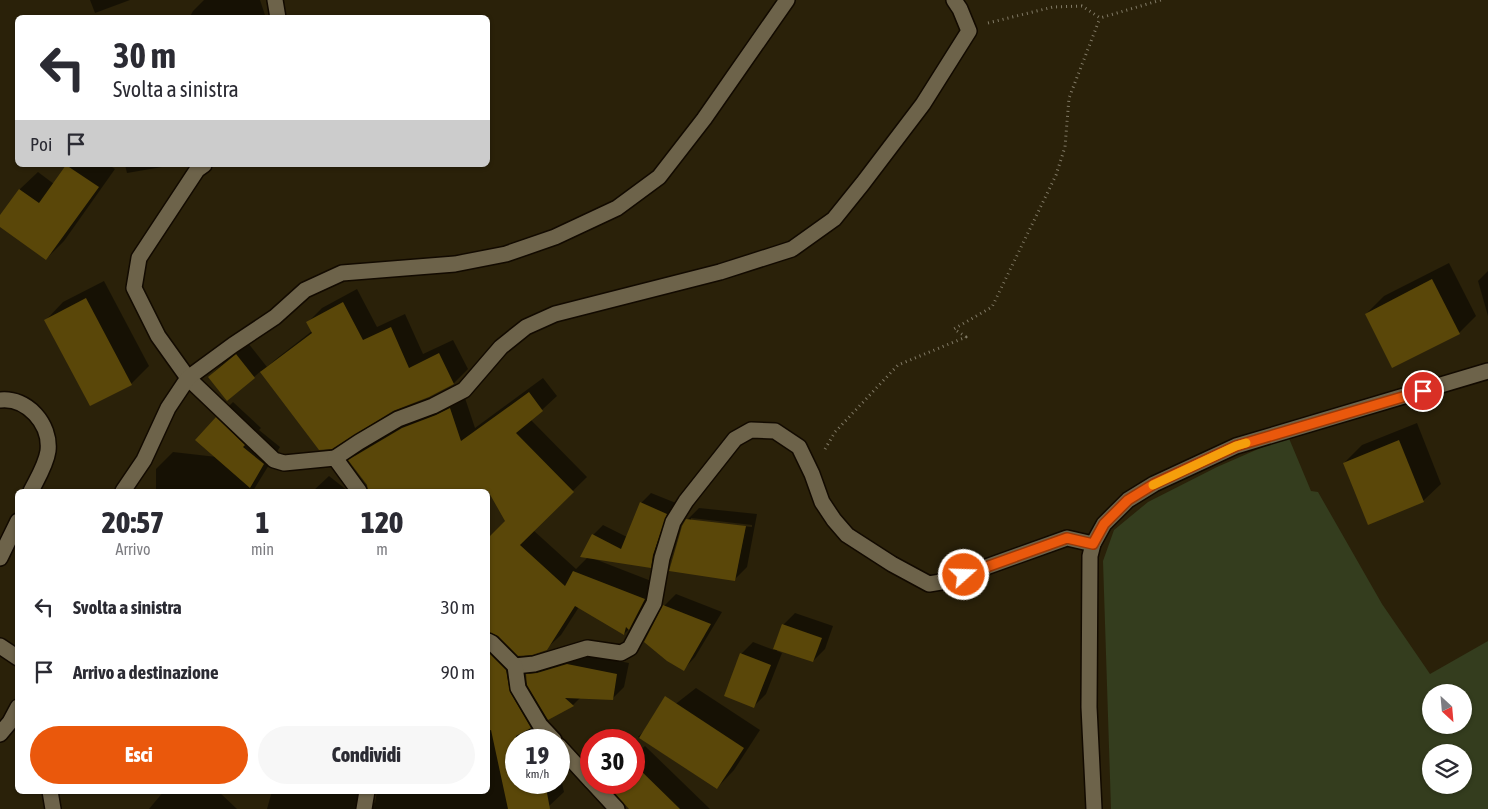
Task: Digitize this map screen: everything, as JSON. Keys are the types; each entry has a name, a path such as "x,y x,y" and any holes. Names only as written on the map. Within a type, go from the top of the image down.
{"street":[{"path":"275,0 278,15"},
{"path":"124,489 144,460 168,408 188,378 276,317 305,290 342,273 456,264 506,254 555,237 617,208 659,177 704,119 786,0"},
{"path":"201,167 197,170 139,258 134,288 158,336 188,378 274,460 284,463 335,458 398,419 433,406 464,390 501,347 526,328 556,314 720,272 792,250 834,219 852,198 922,104 969,31 954,0"},
{"path":"1094,809 1089,707 1090,556 1093,544 1104,524 1128,500 1154,484 1236,446 1488,371"},
{"path":"0,400 19,402 32,410 42,422 47,436 48,450 44,465 32,489"},
{"path":"515,666 534,664 587,648 621,653 630,648 654,603 662,558 672,522 734,439 751,430 775,431 799,447 812,474 822,502 847,535 892,564 929,584 947,581 1067,538 1093,544"},
{"path":"335,458 358,489"},
{"path":"0,558 15,527"},
{"path":"490,642 515,666 518,688 544,729"},
{"path":"0,646 15,656"},
{"path":"0,734 15,713"},
{"path":"570,758 580,769"},
{"path":"51,794 54,809"},
{"path":"364,809 366,794"},
{"path":"603,794 617,809"}],"path":[{"path":"1100,18 1161,0"},
{"path":"969,31 989,23 1053,7 1082,6 1100,18"},
{"path":"812,474 835,432 898,365 966,337 954,329 992,307 1056,175 1065,147 1069,98 1100,18"}],"green space":[{"path":"1288,436 1311,491 1318,492 1382,604 1430,674 1488,641 1488,809 1111,809 1103,561 1114,530 1148,502 1217,467"}],"building":[{"path":"65,167 69,167 99,187 46,260 0,227 0,215 19,189 39,203"},
{"path":"1432,279 1460,334 1392,368 1365,314"},
{"path":"86,298 132,385 90,406 44,320"},
{"path":"343,302 363,340 391,327 409,368 439,353 454,384 429,397 393,411 332,449 319,450 260,372 312,333 306,322"},
{"path":"236,354 255,378 227,401 208,377"},
{"path":"529,392 543,411 516,433 574,492 520,545 565,586 573,571 645,599 629,630 626,627 624,635 575,606 547,650 532,655 518,656 498,636 490,633 490,536 505,521 490,495 490,489 368,489 367,485 348,460 402,428 450,408 461,441"},
{"path":"216,417 245,445 243,447 264,464 250,488 195,440"},
{"path":"1399,440 1424,502 1368,525 1343,463"},
{"path":"640,502 667,514 653,555 651,568 580,557 592,534 621,549"},
{"path":"686,519 746,526 735,581 669,571 682,526"},
{"path":"663,605 711,624 684,671 667,661 644,642"},
{"path":"782,624 822,638 813,662 773,649"},
{"path":"740,653 771,665 754,708 724,696"},
{"path":"490,654 506,670 510,692 531,728 505,729 505,794 547,794 550,809 508,809 490,730"},
{"path":"567,664 617,674 613,700 565,698 574,706 548,720 527,685 526,674 537,673"},
{"path":"665,696 744,748 717,789 645,742 645,729"},
{"path":"645,775 680,809 629,809 616,794 645,794"}],"slow traffic":[{"path":"1153,485 1246,443"}],"route":[{"path":"964,575 1067,538 1093,544 1104,524 1128,500 1154,484 1236,446 1423,391"}]}
